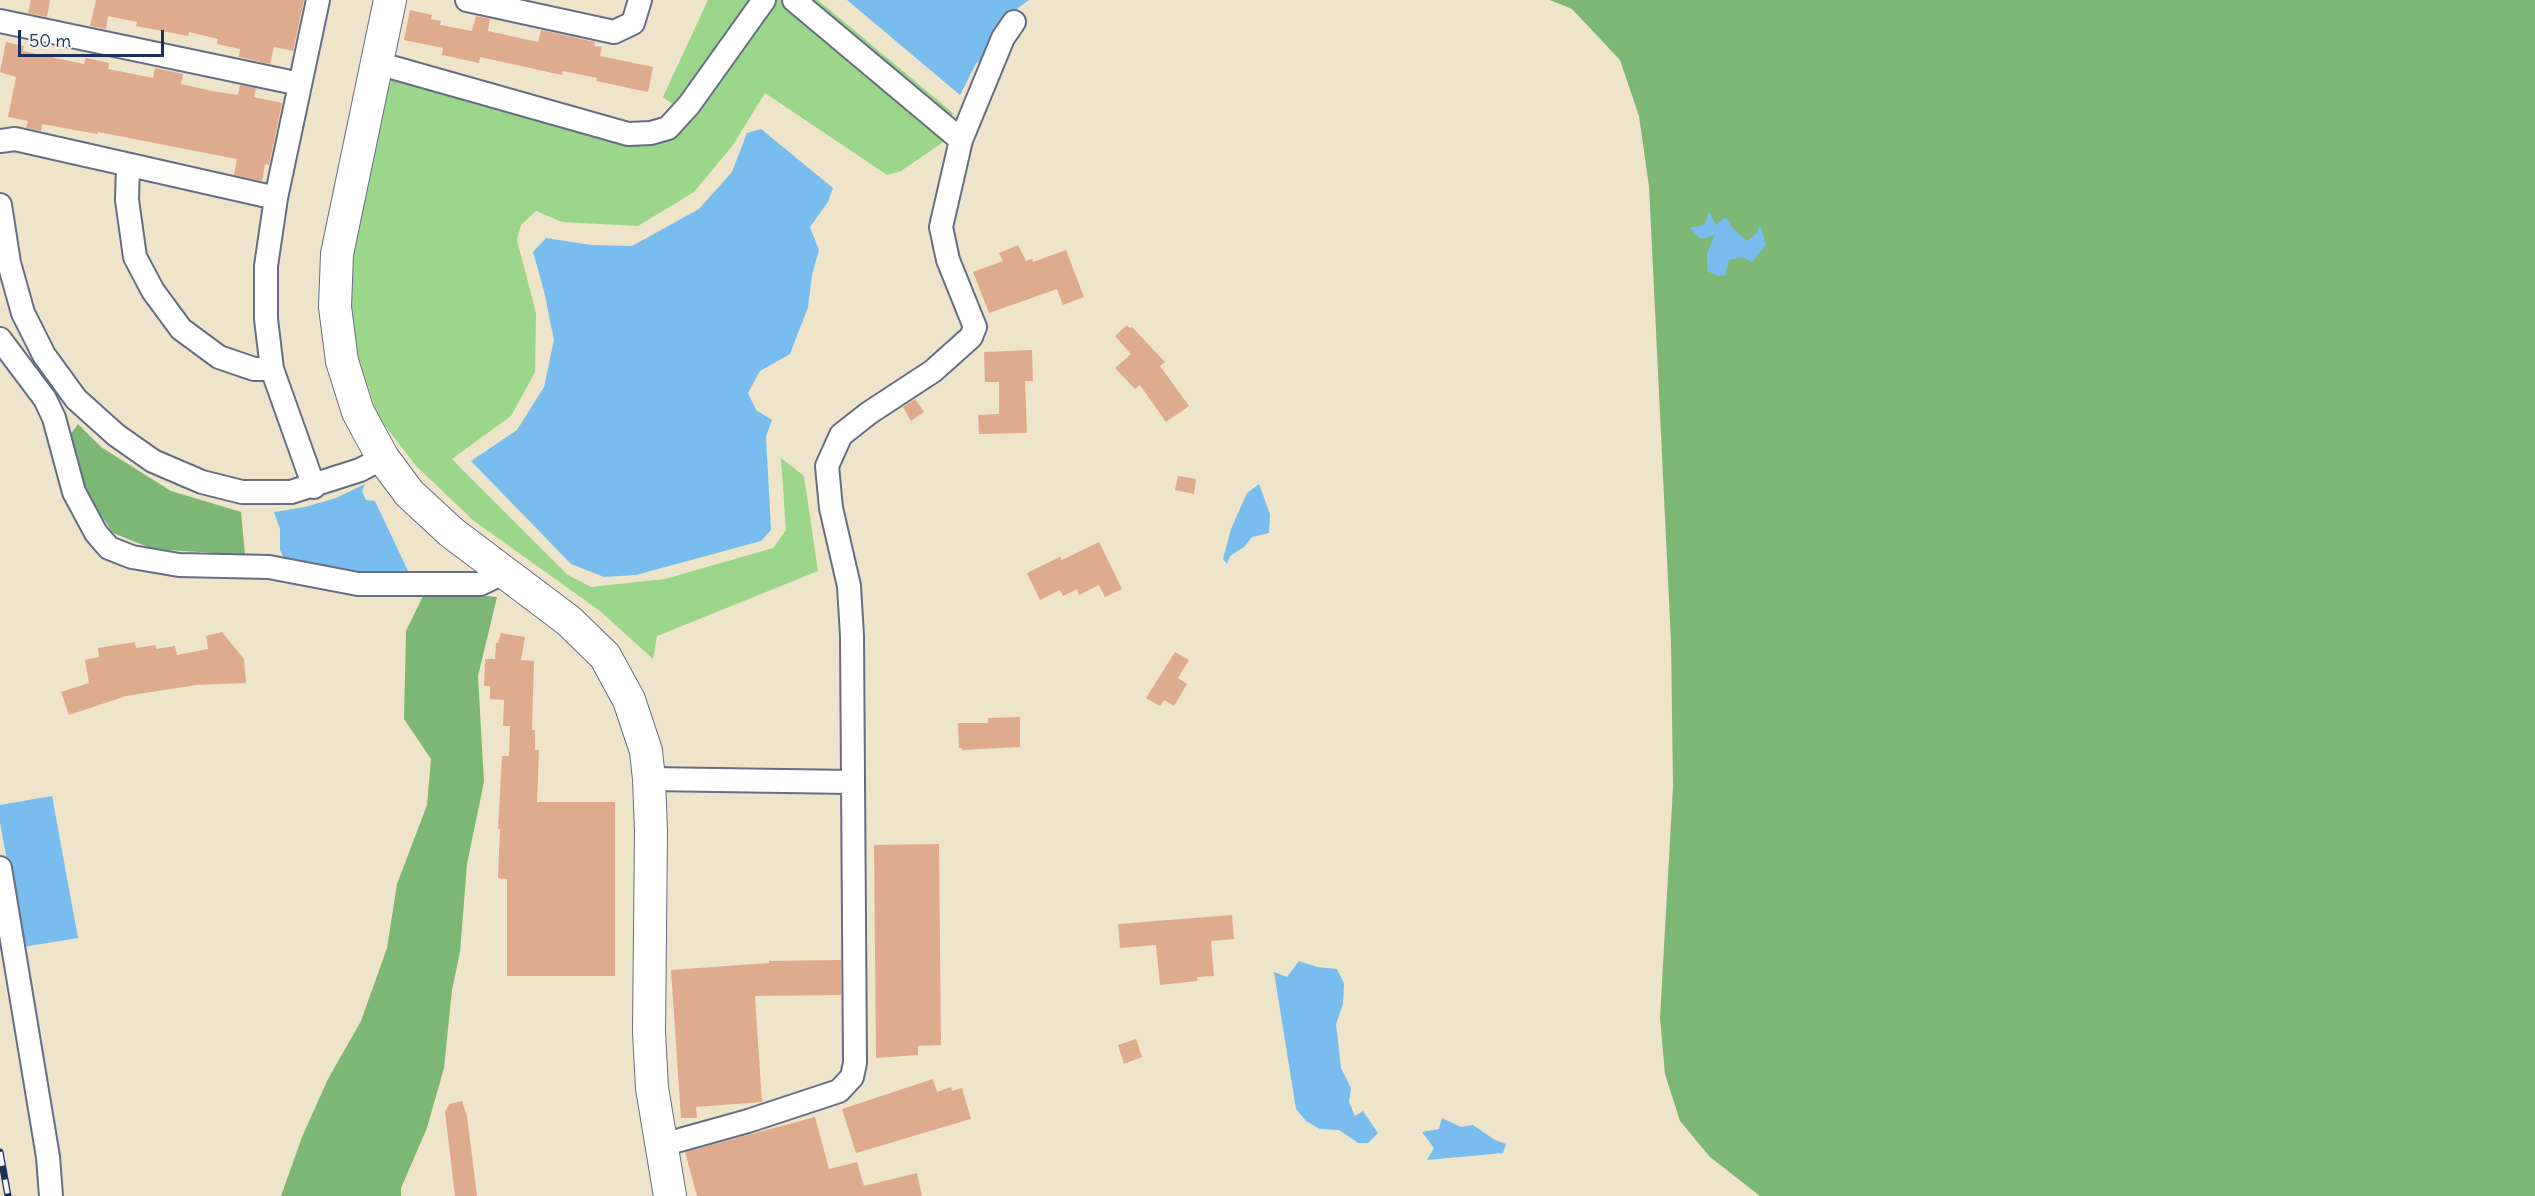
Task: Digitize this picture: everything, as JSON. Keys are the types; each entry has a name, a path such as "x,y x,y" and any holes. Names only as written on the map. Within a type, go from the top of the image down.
{"street":[{"path":"314,487 272,369 266,319 266,266 276,198 318,0"},
{"path":"390,0 337,254 335,307 342,361 358,412 383,458 409,493 451,532 569,621 605,656 629,700 646,752 649,779 652,1089 670,1196"},
{"path":"467,0 614,32 633,23 640,0"},
{"path":"377,63 628,134 651,133 668,128 689,105 764,0"},
{"path":"794,0 961,140"},
{"path":"0,21 300,84"},
{"path":"662,1145 748,1121 839,1091 852,1077 855,1063 852,636 849,586 831,508 827,465 841,435 868,413 933,371 971,338 975,327 948,260 941,227 961,140 1003,38 1014,22"},
{"path":"0,141 15,139 276,198"},
{"path":"128,165 127,200 135,256 153,291 181,329 219,357 254,369 272,369"},
{"path":"0,205 9,263 28,323 44,355 76,399 116,435 153,461 202,482 242,492 291,492 314,487 360,470 383,458"},
{"path":"0,339 45,399 54,418 74,492 96,533 109,548 132,557 179,565 269,567 358,584 480,584 503,573"},
{"path":"649,779 852,782"},
{"path":"0,868 44,1133 51,1196"}],"green space":[{"path":"708,0 818,0 953,113 942,143 901,171 887,175 765,93 733,145 694,192 638,226 562,222 536,211 521,225 517,240 536,313 535,372 511,416 452,459 568,575 591,587 665,579 773,548 786,530 781,458 804,476 818,571 657,636 653,659 600,611 474,521 417,467 378,417 355,346 348,290 353,246 385,85 396,74 632,140 688,116 663,97"},
{"path":"1550,0 2535,0 2535,1196 1760,1196 1710,1157 1680,1121 1665,1074 1660,1018 1673,787 1671,642 1649,186 1639,116 1620,60 1572,9"},
{"path":"78,424 101,447 171,491 241,512 245,555 153,549 113,533 83,489 70,435"},
{"path":"460,593 497,597 478,676 484,782 467,864 460,952 452,990 444,1068 427,1128 401,1188 401,1196 281,1196 302,1137 328,1079 361,1021 387,948 397,884 427,805 431,759 404,719 406,631 423,596"}],"water":[{"path":"847,0 1029,0 1001,21 984,65 977,62 960,95"},
{"path":"761,129 833,188 828,202 810,227 819,250 812,275 808,307 790,354 760,371 748,393 756,410 772,420 766,437 771,530 761,541 636,575 604,577 571,564 471,461 517,430 544,387 554,340 533,252 546,238 591,245 632,246 699,209 732,172 747,133"},
{"path":"1709,212 1716,225 1726,217 1733,229 1747,241 1756,234 1760,225 1766,245 1752,262 1742,257 1729,260 1725,275 1718,276 1707,271 1707,253 1715,235 1701,239 1690,228 1704,225"},
{"path":"365,484 362,491 366,500 375,501 408,571 356,575 284,558 280,550 280,529 274,512 305,507 336,498"},
{"path":"1259,484 1270,514 1269,533 1252,537 1244,547 1230,556 1227,564 1223,559 1231,529 1247,493"},
{"path":"52,796 78,938 23,947 0,823 0,805"},
{"path":"1299,961 1317,967 1337,969 1344,983 1343,1004 1336,1024 1341,1068 1351,1088 1349,1102 1355,1116 1363,1111 1378,1133 1368,1143 1358,1143 1339,1130 1320,1129 1306,1121 1296,1109 1274,972 1287,977"},
{"path":"1442,1118 1461,1127 1473,1125 1495,1140 1506,1144 1503,1153 1427,1160 1434,1148 1422,1132 1439,1129"}],"building":[{"path":"31,0 50,0 47,17 28,13"},
{"path":"96,0 304,0 293,51 274,47 270,64 239,57 240,49 217,44 218,39 189,32 188,36 136,26 137,22 108,16 106,29 90,26"},
{"path":"410,10 432,15 431,19 441,21 440,25 472,31 476,16 490,19 488,31 538,42 541,30 595,42 594,46 602,47 600,56 653,67 648,92 563,71 562,75 480,57 479,63 442,55 443,48 404,40"},
{"path":"6,42 24,46 23,51 84,64 86,58 109,63 108,69 153,78 155,68 183,74 181,84 212,91 238,95 240,85 256,88 254,97 282,103 269,165 265,164 262,181 234,175 237,159 98,132 97,134 42,124 41,131 26,128 28,121 8,117 16,77 0,72"},
{"path":"1018,245 1026,261 1032,259 1033,262 1066,250 1084,297 1063,305 1057,289 989,313 973,272 1003,261 999,253"},
{"path":"1127,325 1132,327 1165,362 1160,366 1189,406 1166,422 1140,385 1135,389 1115,368 1131,354 1115,336"},
{"path":"1032,350 1033,381 1025,381 1027,433 979,434 978,415 999,414 999,382 985,382 984,352"},
{"path":"915,399 924,412 911,421 903,407"},
{"path":"1178,476 1196,479 1194,494 1175,490"},
{"path":"1099,542 1122,589 1105,597 1099,585 1079,595 1077,589 1063,596 1060,590 1040,600 1027,573 1060,557 1062,560"},
{"path":"222,632 244,659 246,683 196,685 126,696 69,715 61,692 89,683 85,660 99,657 98,648 135,642 136,648 156,645 156,649 175,646 177,655 208,649 206,636"},
{"path":"501,633 525,637 521,660 534,661 532,730 535,730 535,750 539,750 537,802 615,802 615,976 507,976 507,879 498,878 500,829 498,829 502,756 509,756 510,726 503,726 504,700 490,699 490,686 484,686 485,659 495,659 496,643"},
{"path":"1175,652 1189,660 1178,678 1187,684 1174,706 1164,700 1160,706 1146,698"},
{"path":"1020,717 1020,747 962,750 959,748 958,723 988,723 988,718"},
{"path":"939,844 941,1045 918,1046 918,1055 876,1058 874,845"},
{"path":"1232,915 1234,939 1211,941 1214,976 1197,977 1198,981 1160,985 1156,945 1120,948 1118,924"},
{"path":"841,960 841,995 755,996 762,1102 696,1107 697,1118 681,1118 671,970 769,963 769,961"},
{"path":"1136,1039 1142,1057 1124,1064 1118,1045"},
{"path":"933,1079 937,1092 951,1087 952,1091 962,1088 971,1119 856,1153 842,1109"},
{"path":"462,1101 467,1116 477,1196 455,1196 445,1112 449,1104"},
{"path":"815,1117 829,1169 857,1162 864,1186 917,1173 922,1196 697,1196 685,1152"}],"railway":[{"path":"0,1152 8,1196"}]}
